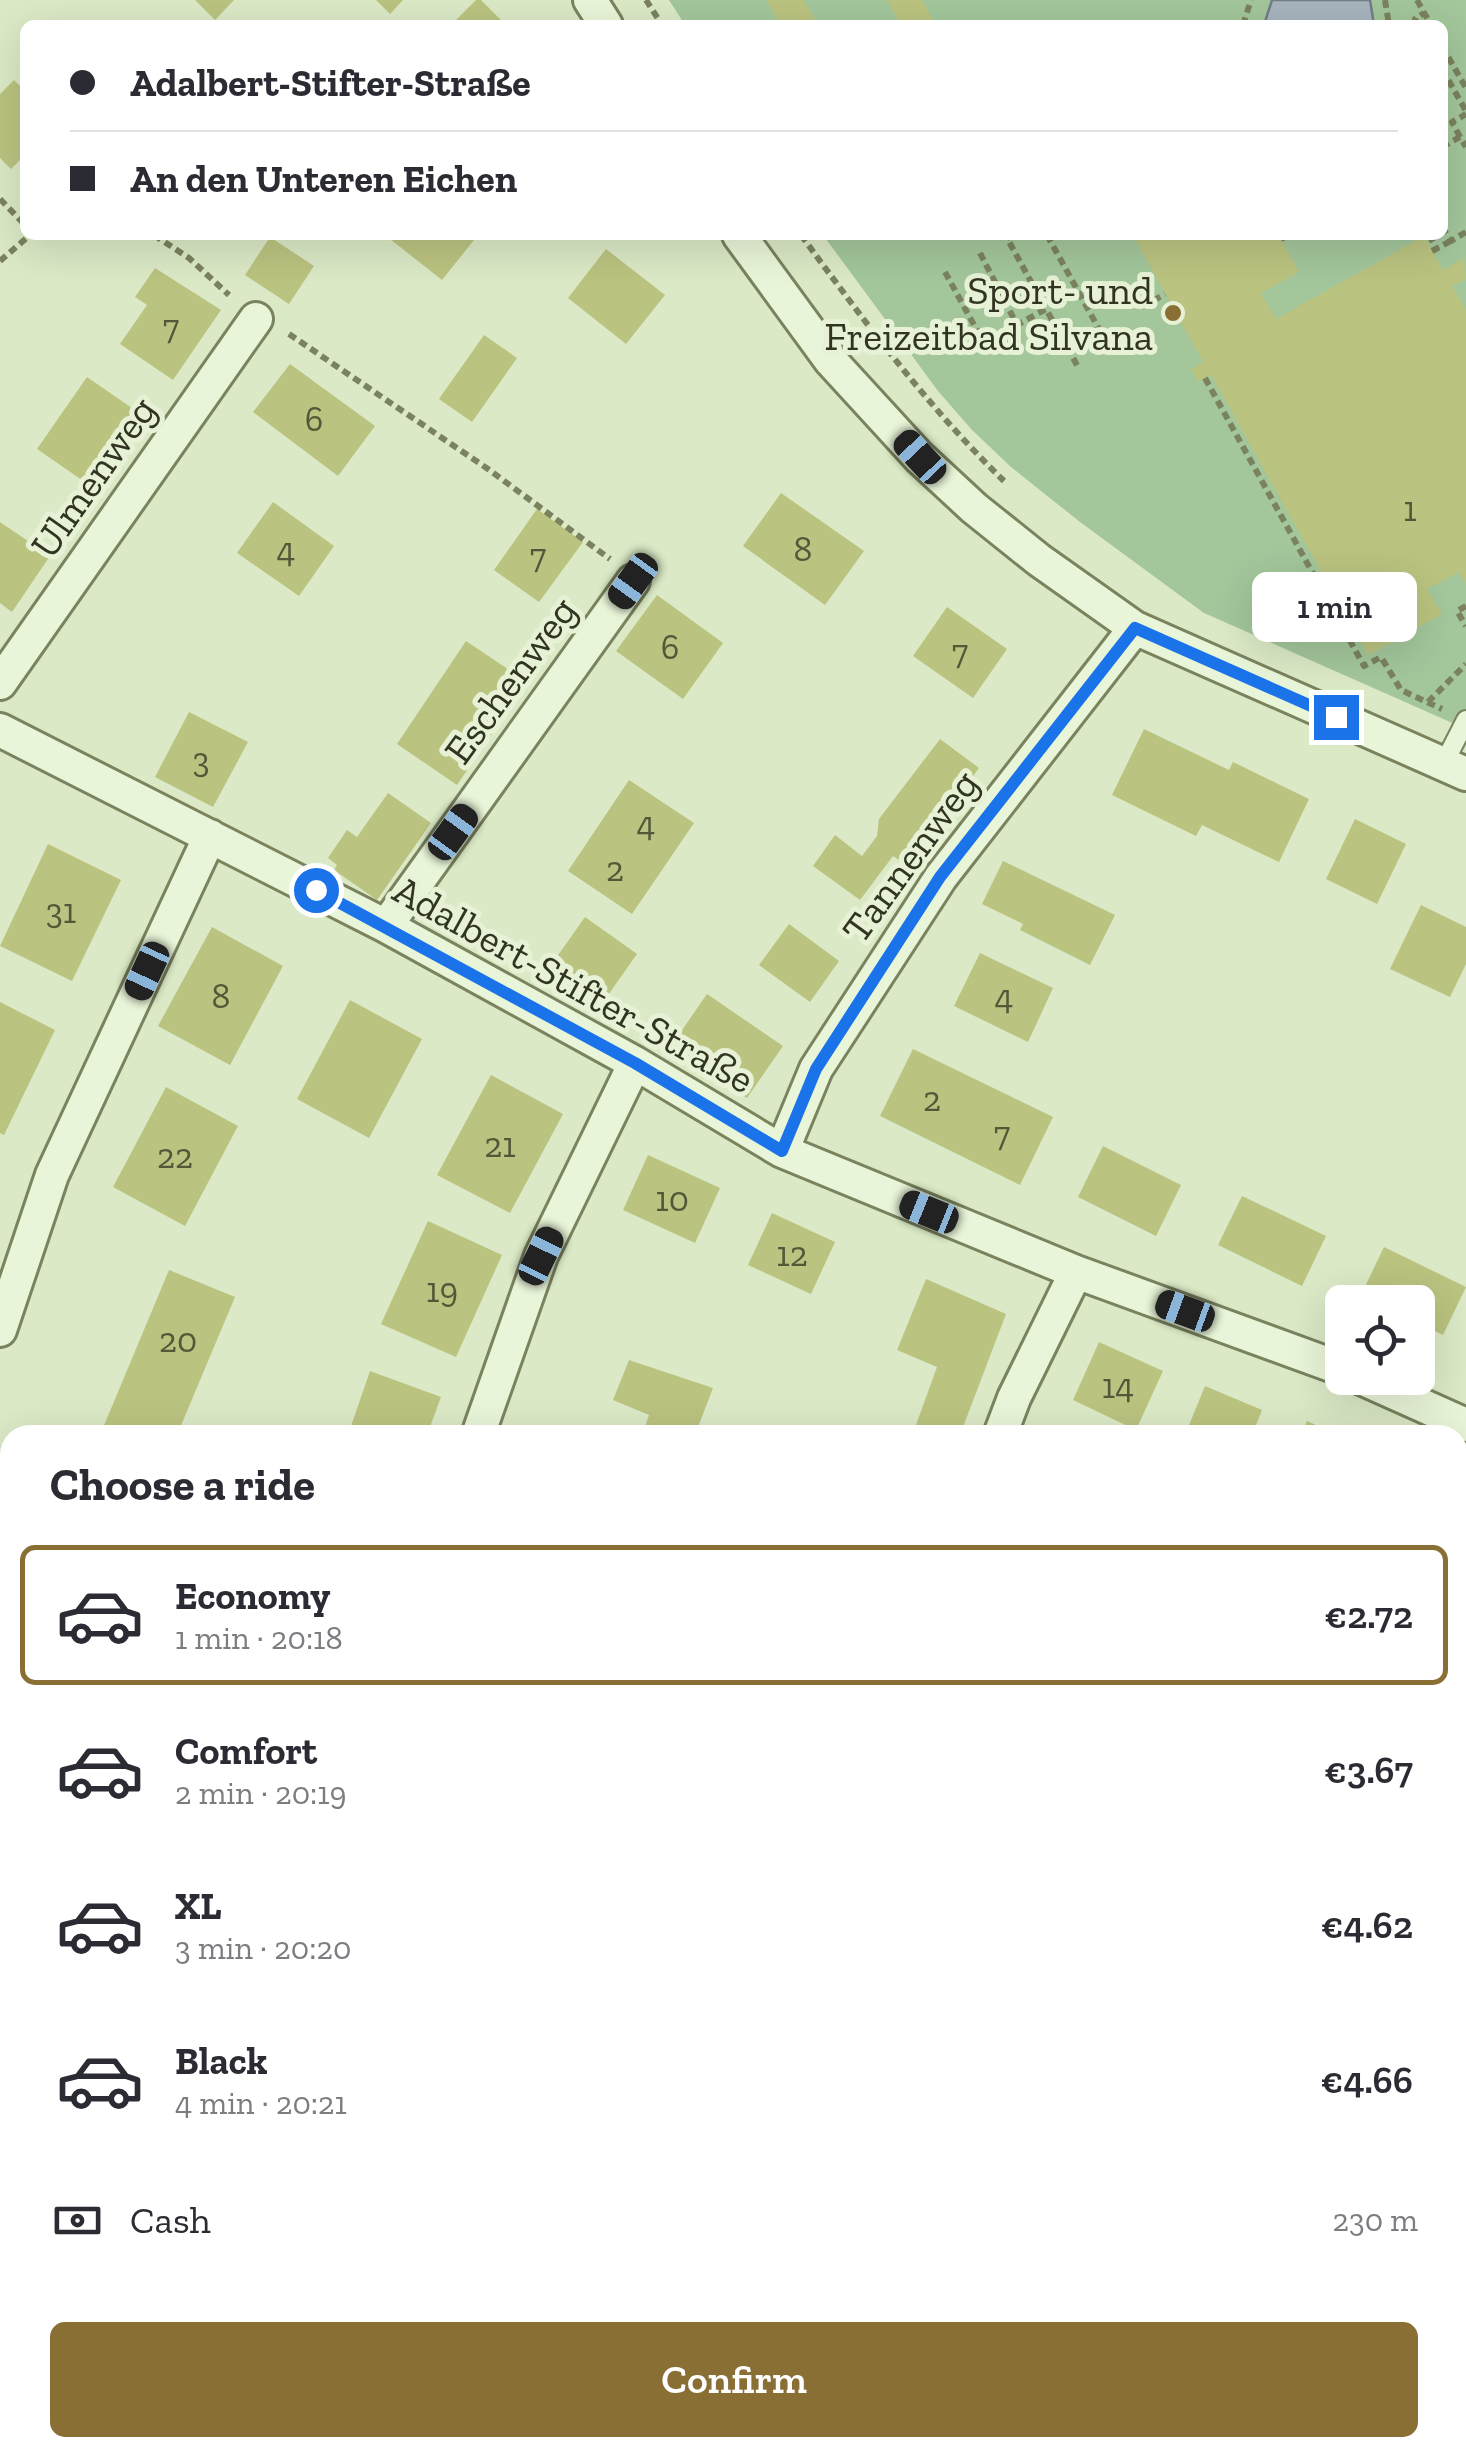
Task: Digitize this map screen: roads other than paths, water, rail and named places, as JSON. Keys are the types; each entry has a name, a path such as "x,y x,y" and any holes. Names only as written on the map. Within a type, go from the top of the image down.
{"street":[{"path":"743,240 832,361 920,457 974,508 1039,560 1135,628 1455,768"},
{"name":"Ulmenweg","path":"0,683 256,319"},
{"name":"Eschenweg","path":"386,926 633,581"},
{"name":"Tannenweg","path":"782,1151 816,1069 940,877 1135,628"},
{"name":"Adalbert-Stifter-Straße","path":"0,730 386,926 635,1063 782,1151 1076,1272 1325,1363"},
{"path":"0,1330 52,1175 210,836"},
{"path":"482,1425 541,1256 635,1063"},
{"path":"1004,1425 1076,1272"},
{"path":"1400,1395 1466,1424"}],"lane":[{"path":"1455,768 1460,717"}],"place":[{"name":"Sport- und Freizeitbad Silvana","path":"1173,313"}]}
